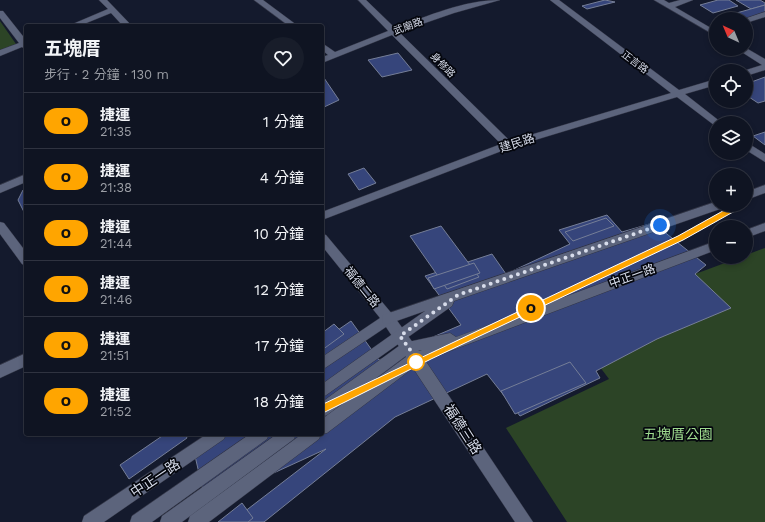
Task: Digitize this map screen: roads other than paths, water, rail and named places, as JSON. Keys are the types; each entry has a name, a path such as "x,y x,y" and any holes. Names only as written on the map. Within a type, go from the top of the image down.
{"street":[{"path":"103,0 126,24"},
{"path":"258,0 291,24"},
{"name":"身修路","path":"362,0 508,145"},
{"name":"武廟路","path":"324,59 461,3 496,0"},
{"name":"正言路","path":"554,0 709,117"},
{"path":"658,0 709,29"},
{"path":"668,6 689,0"},
{"path":"77,24 113,10"},
{"path":"0,13 24,44"},
{"path":"753,18 765,14"},
{"path":"0,53 24,45"},
{"path":"324,48 334,55"},
{"path":"753,56 765,63"},
{"path":"753,71 765,67"},
{"name":"建民路","path":"324,215 508,145 709,84"},
{"path":"753,150 765,159"},
{"path":"0,189 24,179"},
{"path":"753,193 765,189"},
{"name":"中正一路","path":"324,363 388,319 709,208"},
{"path":"0,226 24,259"},
{"path":"753,231 765,227"},
{"name":"福德二路","path":"324,240 388,319 408,347"},
{"name":"中正一路","path":"324,391 408,347 481,333 709,248"},
{"name":"中正一路","path":"324,426 408,347 458,295"},
{"name":"中正一路","path":"324,409 408,347"},
{"name":"福德三路","path":"408,347 524,522"},
{"path":"0,372 24,360"},
{"name":"中正一路","path":"90,522 216,436"},
{"name":"中正一路","path":"138,522 259,436"},
{"path":"168,522 286,436"},
{"path":"196,522 311,436"}],"metro line":[{"name":"O","path":"324,408 428,357 680,238 727,212"}],"park label":[{"name":"五塊厝公園","path":"678,434"}]}
